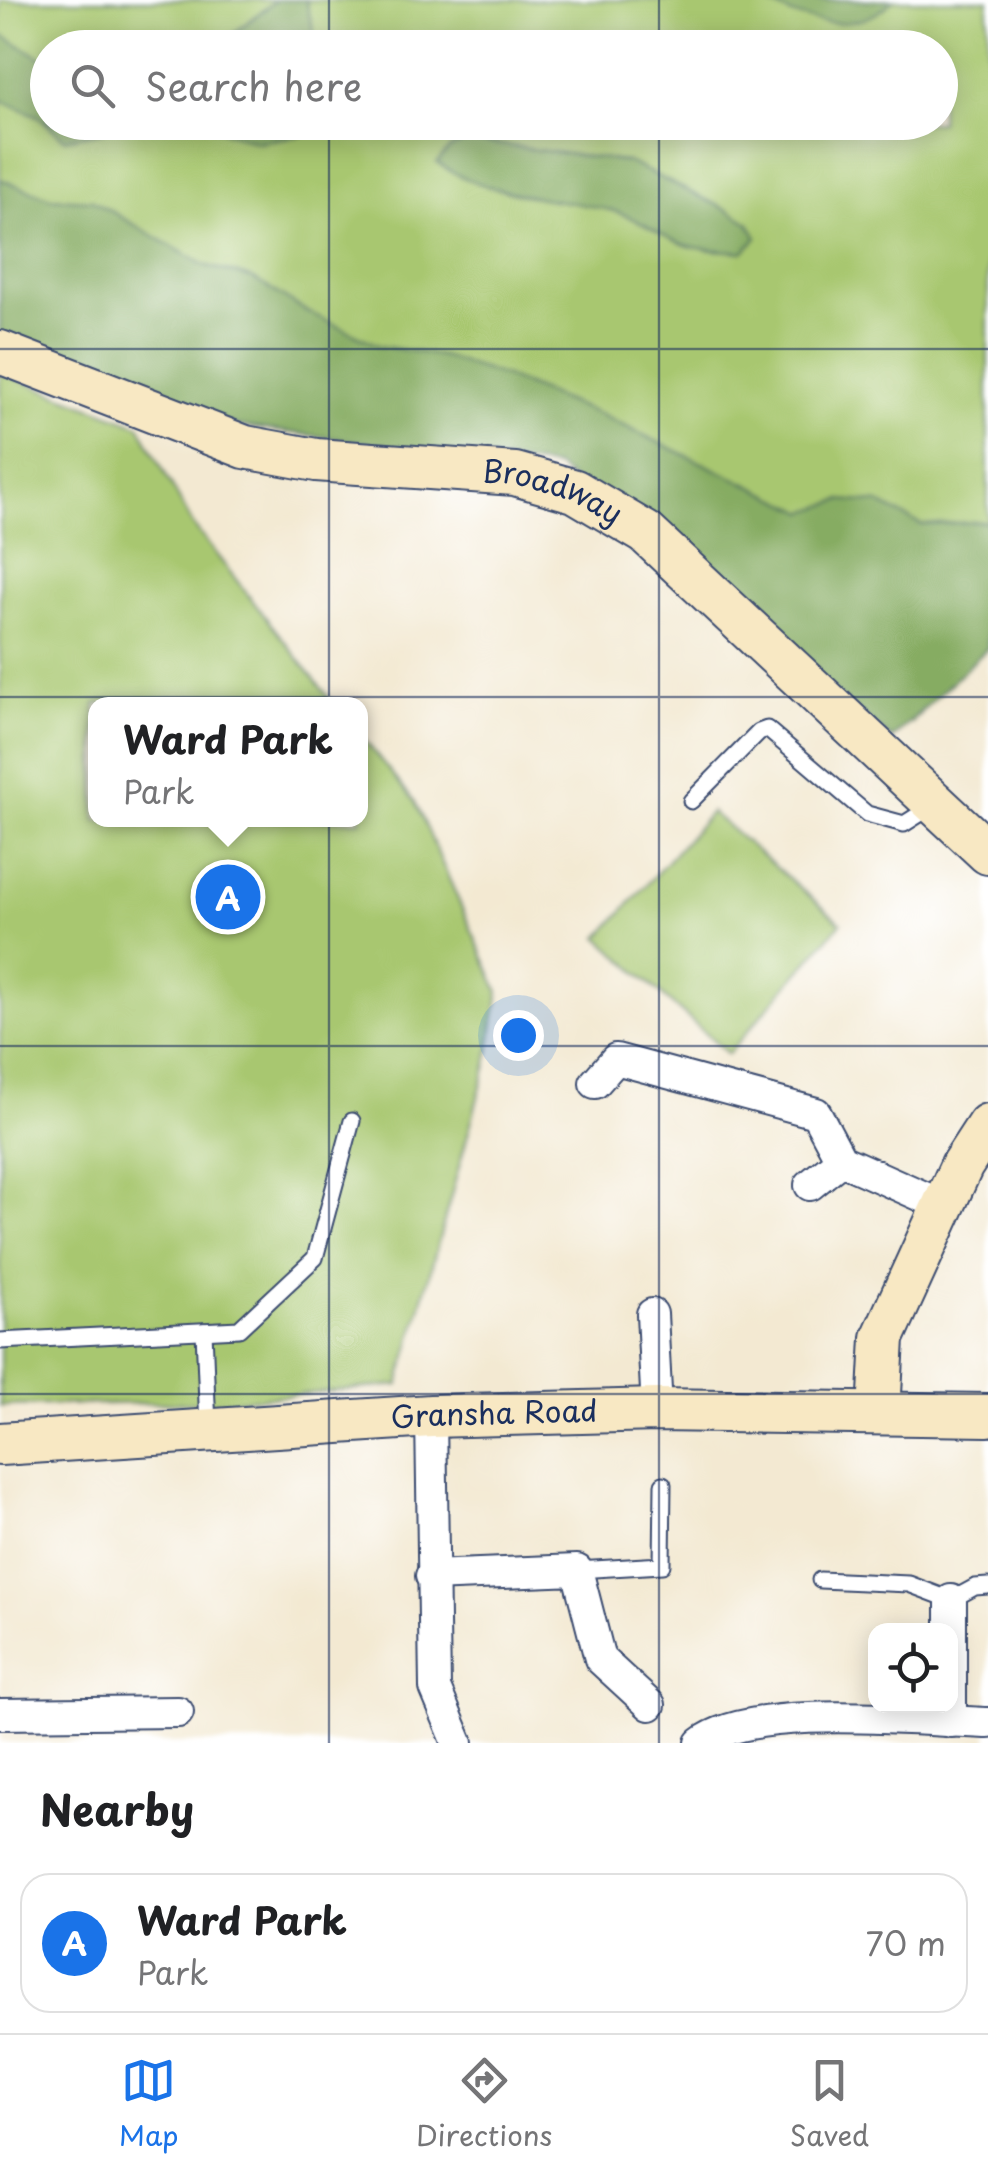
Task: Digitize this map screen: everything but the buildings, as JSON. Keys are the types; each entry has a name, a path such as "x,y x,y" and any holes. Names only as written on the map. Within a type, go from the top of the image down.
{"street":[{"name":"Broadway","path":"0,352 245,447 316,460 516,474 575,491 646,533 988,853"},
{"path":"595,1083 616,1059 816,1113 842,1160 942,1205"},
{"path":"879,1413 883,1338 942,1205 988,1125"},
{"path":"810,1185 842,1160"},
{"path":"652,1314 657,1410"},
{"name":"Gransha Road","path":"0,1444 431,1416 657,1410 988,1415"},
{"path":"431,1416 436,1688 458,1743"},
{"path":"431,1576 577,1570 600,1659 650,1704"},
{"path":"950,1600 950,1722"},
{"path":"0,1714 178,1712"},
{"path":"701,1743 716,1730 754,1720 887,1732 950,1722 988,1723"}],"lane":[{"path":"691,801 759,732 768,729 867,814 904,824 934,805"},
{"path":"0,1341 239,1329 315,1258 352,1121"},
{"path":"204,1331 208,1430"},
{"path":"577,1570 662,1565 663,1484"},
{"path":"820,1580 909,1584 950,1600 988,1586"}],"green space":[{"path":"0,0 988,0 988,648 941,688 912,723 556,467 238,426 0,343"},
{"path":"276,0 306,0 313,30 238,30"},
{"path":"761,0 893,0 863,19 829,22 794,15"},
{"path":"0,34 30,51 30,113 0,100"},
{"path":"467,140 628,162 730,211 749,223 757,238 743,252 695,248 620,213 477,183 437,163 449,149"},
{"path":"0,179 51,198 92,200 204,265 252,278 308,312 380,346 442,356 504,376 603,416 806,512 841,500 879,503 922,525 988,521 988,648 892,739 556,467 238,426 0,343"},
{"path":"0,373 139,425 193,525 328,697 88,697 88,827 368,827 368,745 415,802 499,992 487,1065 399,1385 219,1402 0,1406"},
{"path":"711,812 841,923 728,1054 599,938"}],"place":[{"name":"Ward Park","path":"228,897"}]}
